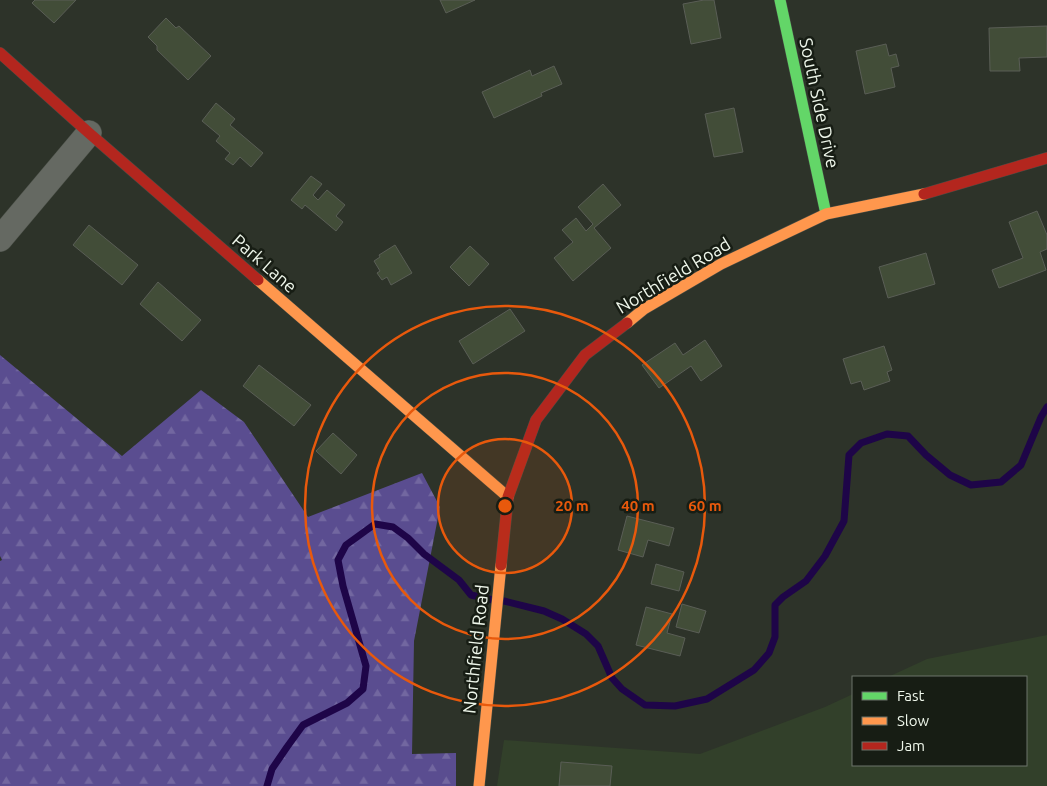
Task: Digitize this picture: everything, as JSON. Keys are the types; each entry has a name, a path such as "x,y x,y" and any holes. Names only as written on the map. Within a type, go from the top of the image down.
{"street":[{"name":"South Side Drive","path":"780,0 826,214"},
{"name":"Park Lane","path":"0,53 89,133 508,497"},
{"path":"0,239 89,133"},
{"name":"Northfield Road","path":"479,786 508,497 536,420 585,355 644,309 721,264 826,214 920,195 1047,158"}],"shaded area":[{"path":"1047,635 1047,786 497,786 504,740 700,754 825,707 852,694 852,766 1027,766 1027,676 890,676 927,659"}],"green space":[{"path":"0,355 122,456 201,390 244,422 308,517 422,473 440,507 414,641 412,754 456,753 456,786 0,786 0,561 2,560 0,556"}],"building":[{"path":"35,0 76,0 54,23 32,3"},
{"path":"440,0 475,0 446,13"},
{"path":"714,0 721,38 691,44 683,4"},
{"path":"166,18 176,28 179,26 211,56 188,80 157,50 157,46 148,37"},
{"path":"1047,26 1047,57 1019,58 1020,71 990,71 989,28"},
{"path":"886,44 889,56 896,54 899,66 891,68 895,87 865,94 856,51"},
{"path":"554,66 562,84 541,93 542,96 494,118 482,92 530,70 532,76"},
{"path":"216,103 235,119 230,125 263,153 251,167 240,157 233,165 225,159 230,153 216,141 220,136 202,121"},
{"path":"734,108 743,152 714,157 705,114"},
{"path":"311,176 322,184 313,195 318,200 327,190 345,205 336,216 343,222 336,231 305,205 302,209 291,200"},
{"path":"603,184 621,205 594,228 611,248 573,281 554,258 573,242 562,230 576,218 586,231 593,224 578,207"},
{"path":"1037,211 1047,235 1047,249 1040,252 1046,270 999,288 992,270 1023,258 1009,222"},
{"path":"89,225 138,265 122,285 73,245"},
{"path":"395,245 412,273 391,285 387,277 382,280 377,273 380,271 374,261 380,257 379,255"},
{"path":"470,246 489,264 469,286 450,267"},
{"path":"926,253 935,284 888,298 879,267"},
{"path":"158,282 201,320 182,341 140,304"},
{"path":"510,309 525,331 473,364 459,341"},
{"path":"705,340 722,366 701,381 691,366 659,388 642,365 675,343 683,355"},
{"path":"884,346 892,370 887,372 890,381 864,390 861,381 851,384 843,359"},
{"path":"259,365 311,405 294,426 243,386"},
{"path":"333,433 357,455 341,474 316,451"},
{"path":"627,516 674,528 669,546 648,540 643,557 618,550"},
{"path":"656,564 684,572 679,591 651,584"},
{"path":"682,604 706,611 699,633 676,627"},
{"path":"646,607 672,614 667,633 685,638 680,656 636,645"},
{"path":"561,762 612,766 610,786 559,786"}],"waterway":[{"path":"504,601 544,611 562,619 586,634 598,646 612,678 622,689 645,705 675,706 707,699 754,670 769,653 775,637 775,605 806,581 825,556 844,521 849,455 861,443 887,434 908,436 926,455 950,475 971,485 1001,482 1021,465 1047,407"},
{"path":"267,786 272,769 303,725 347,703 363,689 366,666 343,586 338,560 346,545 375,524 393,527 408,538 424,554 459,580 471,595 493,600"}],"traffic: fast":[{"path":"780,0 826,214"}],"traffic: slow":[{"path":"627,323 644,309 721,264 826,214 924,194"},
{"path":"258,280 508,497"},
{"path":"479,786 501,565"}],"traffic: jam":[{"path":"0,53 258,280"},
{"path":"924,194 1047,158"},
{"path":"501,565 508,497 536,420 585,355 627,323"}]}
